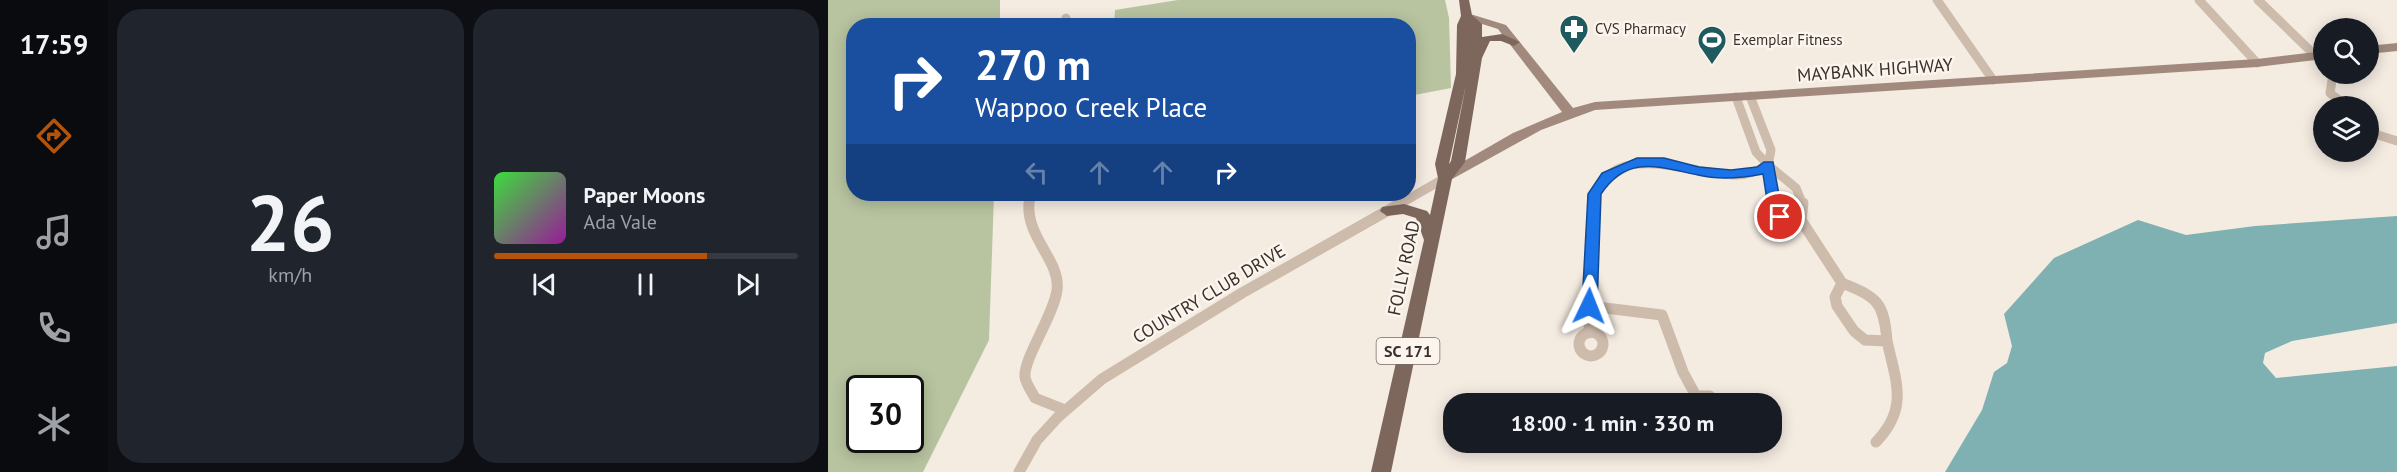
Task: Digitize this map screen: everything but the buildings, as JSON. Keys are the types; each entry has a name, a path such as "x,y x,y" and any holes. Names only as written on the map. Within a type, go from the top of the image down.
{"main road":[{"name":"FOLLY ROAD","path":"1382,466 1445,178 1442,164 1462,74 1463,25 1467,16 1464,0"},
{"name":"FOLLY ROAD","path":"1445,178 1458,162 1477,58 1476,24 1467,16"},
{"path":"1467,16 1502,27 1569,112"},
{"path":"1477,58 1481,45 1487,38 1502,37 1514,42"},
{"path":"2379,49 2397,47"},
{"name":"MAYBANK HIGHWAY","path":"1445,178 1527,130 1569,112 1635,102 2257,63 2313,57"},
{"path":"1387,211 1404,209 1422,215 1432,242"}],"street":[{"path":"1936,0 1993,80"},
{"path":"2199,0 2257,63"},
{"path":"2258,0 2313,51"},
{"path":"1743,97 1756,152 1768,165 1792,182 1802,195 1805,205 1801,220 1842,283 1869,294 1877,301 1885,315 1887,341 1899,408 1890,430 1876,442"},
{"path":"1743,97 1771,150 1768,165 1776,213 1789,220 1801,220"},
{"path":"2379,135 2397,141"},
{"path":"1589,333 1595,194 1606,176 1624,167 1651,161 1714,174 1761,171 1768,165"},
{"name":"COUNTRY CLUB DRIVE","path":"1416,194 1445,178"},
{"path":"1029,201 1028,219 1058,277 1058,287 1056,301 1026,367 1025,378 1035,399 1065,410"},
{"name":"COUNTRY CLUB DRIVE","path":"1019,472 1037,440 1065,410 1102,379 1242,293 1405,201"},
{"path":"1842,283 1835,297 1843,317 1865,340 1887,341"},
{"path":"1589,306 1662,315 1691,393"}],"green space":[{"path":"828,0 1000,0 1000,18 846,18 846,201 994,201 989,340 923,472 828,472"},
{"path":"1178,0 1445,0 1449,18 1451,88 1416,95 1416,18 1114,18 1115,10"}],"water":[{"path":"2397,216 2397,323 2292,341 2265,353 2263,363 2276,378 2397,366 2397,472 1945,472 1982,410 1994,372 2007,363 2012,346 2004,314 2054,258 2138,220 2186,235 2255,226"}],"place":[{"name":"CVS Pharmacy","path":"1574,54"},
{"name":"Exemplar Fitness","path":"1712,66"}],"route":[{"path":"1589,306 1595,194 1599,184 1606,176 1624,167 1637,162 1651,161 1714,174 1731,174 1761,171 1768,165 1774,205 1780,217"}]}
